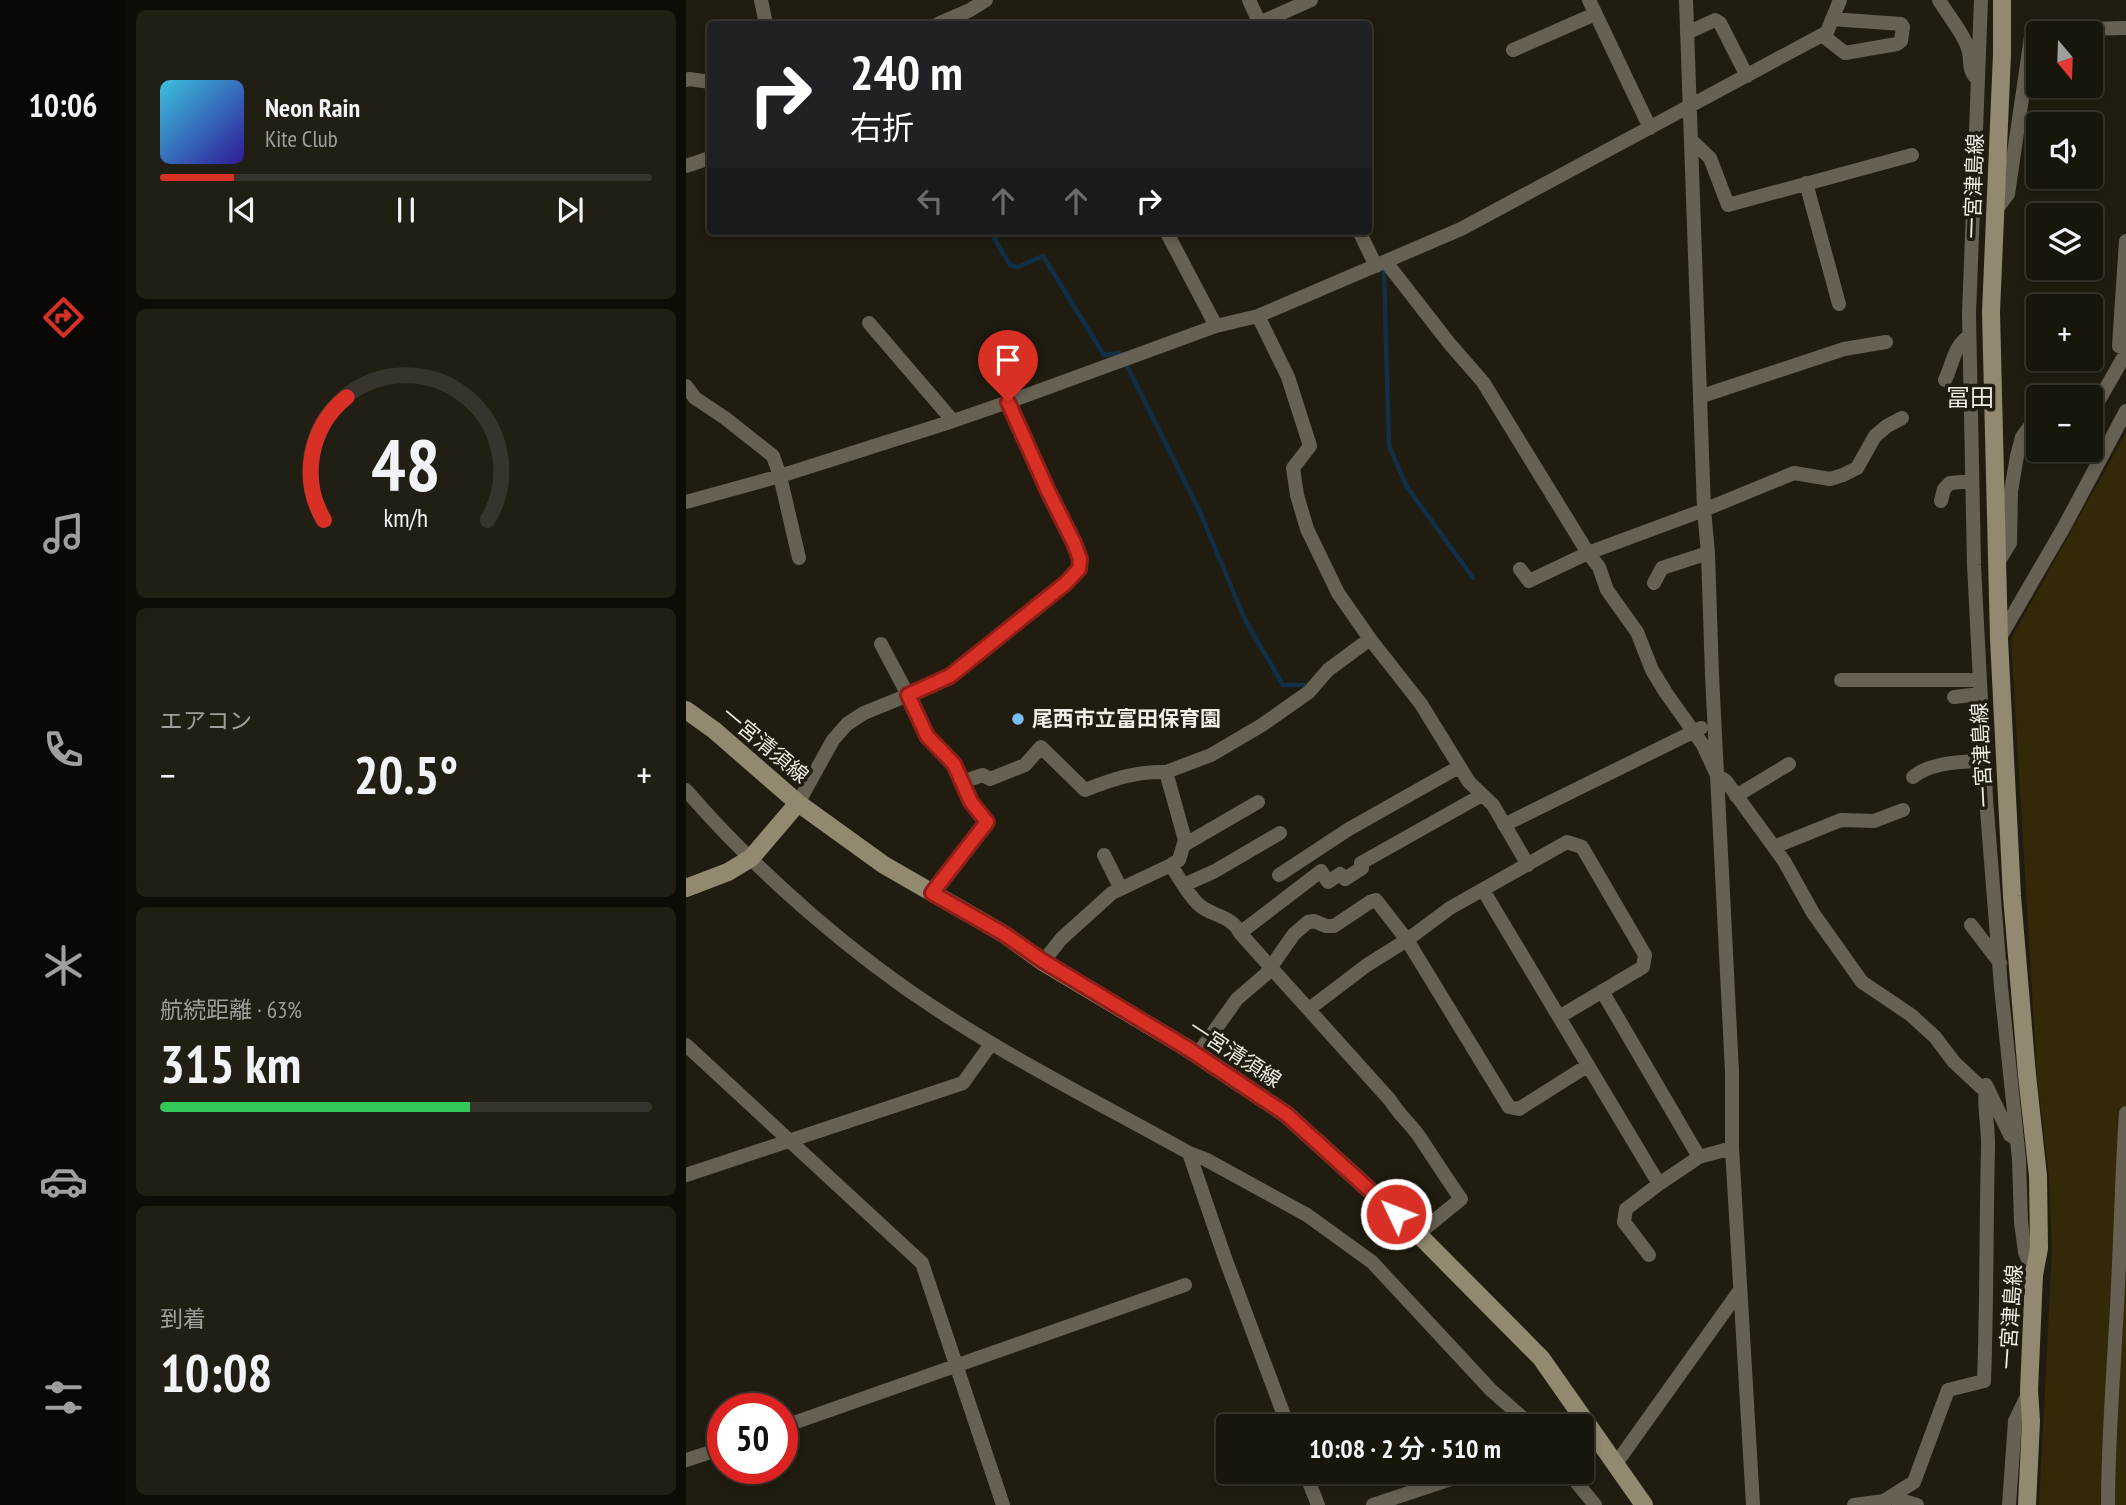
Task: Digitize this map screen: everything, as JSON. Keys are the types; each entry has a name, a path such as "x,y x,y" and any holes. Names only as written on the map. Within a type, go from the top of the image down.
{"main road":[{"name":"一宮津島線","path":"2002,0 1991,312 1999,639 2012,896 2038,1176 2039,1248 2034,1275 2027,1505"},
{"name":"一宮清須線","path":"686,710 714,730 798,803 884,865 1004,934 1286,1114 1418,1234 1541,1358 1644,1505"},
{"path":"686,888 728,872 751,858 798,803"}],"street":[{"path":"761,0 765,21"},
{"path":"945,21 986,0"},
{"path":"1248,0 1258,21"},
{"path":"1266,21 1311,0"},
{"path":"1589,0 1650,128"},
{"path":"1686,0 1704,510 1731,1058 1732,1148 1753,1505"},
{"path":"686,502 953,421 1216,326 1258,316 1381,264 1461,229 1822,35 1827,32 1840,0"},
{"path":"1939,0 1964,40 1969,51 1968,63 1973,76 1978,79"},
{"path":"1981,0 1969,336 1973,565 1984,761 2000,963 2024,1242 2034,1275"},
{"path":"1513,50 1595,14"},
{"path":"1822,35 1846,59 1901,41 1901,24 1832,19"},
{"path":"1687,33 1715,20 1720,23 1747,76"},
{"path":"1995,211 2008,194 2031,37 2038,30 2126,28"},
{"path":"686,80 707,82"},
{"path":"1691,140 1710,158 1728,205 1912,155"},
{"path":"686,166 707,159"},
{"path":"1805,183 1839,304"},
{"path":"1168,235 1216,326"},
{"path":"1362,235 1381,264 1483,382 1599,567 1607,590 1637,632 1651,670 1703,745 1717,775 1726,781 1784,861 1813,913 1862,982 1910,1015 1935,1037 1954,1062 1985,1091"},
{"path":"2103,392 2126,351 2119,346 2126,241"},
{"path":"1258,316 1288,377 1310,446 1293,468 1307,530 1338,593 1420,705 1469,782 1493,805 1528,865"},
{"path":"869,323 953,421"},
{"path":"1945,380 1955,350 1969,336"},
{"path":"1702,396 1844,349 1886,342"},
{"path":"686,386 695,398 773,456 799,558"},
{"path":"798,803 833,740 847,724 864,713 950,676 1066,583 1079,569 1080,559 1074,543 1008,402"},
{"path":"1999,639 2064,527 2126,411"},
{"path":"1520,569 1529,581 1588,553 1704,510 1794,472 1830,479 1843,475 1857,468 1875,436 1902,418"},
{"path":"1997,564 2010,543 2011,491 2017,456 2026,432"},
{"path":"1941,501 1944,489 1950,483 1972,481"},
{"path":"1654,583 1662,568 1708,553"},
{"path":"961,782 982,775 990,779 1025,765 1041,747 1086,790 1128,774 1166,772 1210,755 1262,725 1309,692 1328,670 1370,639"},
{"path":"881,644 927,736 954,764 971,802 987,822 932,893"},
{"path":"1841,680 1980,687"},
{"path":"1954,697 1980,687"},
{"path":"1504,825 1714,722"},
{"path":"1913,777 1919,772 1958,761 1984,761"},
{"path":"1737,796 1789,764"},
{"path":"1279,875 1349,830 1459,766"},
{"path":"1043,961 1061,939 1112,893 1179,860 1185,840 1166,772"},
{"path":"686,790 716,825 751,858 818,919 882,971 991,1044 1307,1215 1372,1262 1491,1390 1518,1414"},
{"path":"1240,933 1321,871 1328,881 1340,874 1345,879 1362,868 1361,863 1482,795"},
{"path":"1184,845 1258,802"},
{"path":"1774,847 1841,820 1874,821 1903,810"},
{"path":"1184,884 1215,871 1280,833"},
{"path":"1309,1009 1450,908 1567,842 1582,847 1645,955 1643,967 1559,1017"},
{"path":"1104,855 1121,890"},
{"path":"1171,865 1199,905 1237,927 1419,1136 1461,1199 1418,1234"},
{"path":"1483,891 1659,1184"},
{"path":"1197,1055 1237,999 1272,966 1294,934 1308,922 1334,926 1376,900 1407,940 1509,1107 1519,1109 1587,1066"},
{"path":"1970,925 2000,963"},
{"path":"1602,991 1699,1157"},
{"path":"686,1175 963,1083 991,1044"},
{"path":"686,1045 922,1263 1003,1505"},
{"path":"1854,1505 1884,1501 1914,1482 1948,1390 1983,1381 1987,1298 1986,1084 2010,1135 2017,1140"},
{"path":"2108,1505 2126,1113"},
{"path":"1649,1255 1625,1222 1626,1209 1699,1157 1732,1148"},
{"path":"1189,1153 1224,1258 1283,1414"},
{"path":"798,1421 1185,1285"},
{"path":"1615,1465 1740,1290"},
{"path":"2009,1505 2015,1420 2029,1390"},
{"path":"686,1460 707,1453"},
{"path":"1310,1484 1318,1505"},
{"path":"1373,1505 1436,1484"},
{"path":"1578,1484 1595,1505"},
{"path":"1890,1497 1917,1505"}],"shaded area":[{"path":"2126,433 2126,1505 2039,1505 2052,1250 2049,1176 2037,1077 2011,639"}],"waterway":[{"path":"992,235 1010,265 1018,267 1043,256 1104,355 1120,353"},
{"path":"1384,272 1389,446 1407,487 1473,578"},
{"path":"1128,368 1200,512 1245,620 1283,685 1304,685"}],"place":[{"name":"尾西市立富田保育園","path":"1018,719"}],"district":[{"name":"冨田","path":"1970,398"}],"route":[{"path":"1008,402 1074,543 1080,559 1079,569 1066,583 950,676 908,695 927,736 954,764 971,802 987,822 932,893 1004,934 1043,961 1187,1048 1286,1114 1396,1214"}]}
